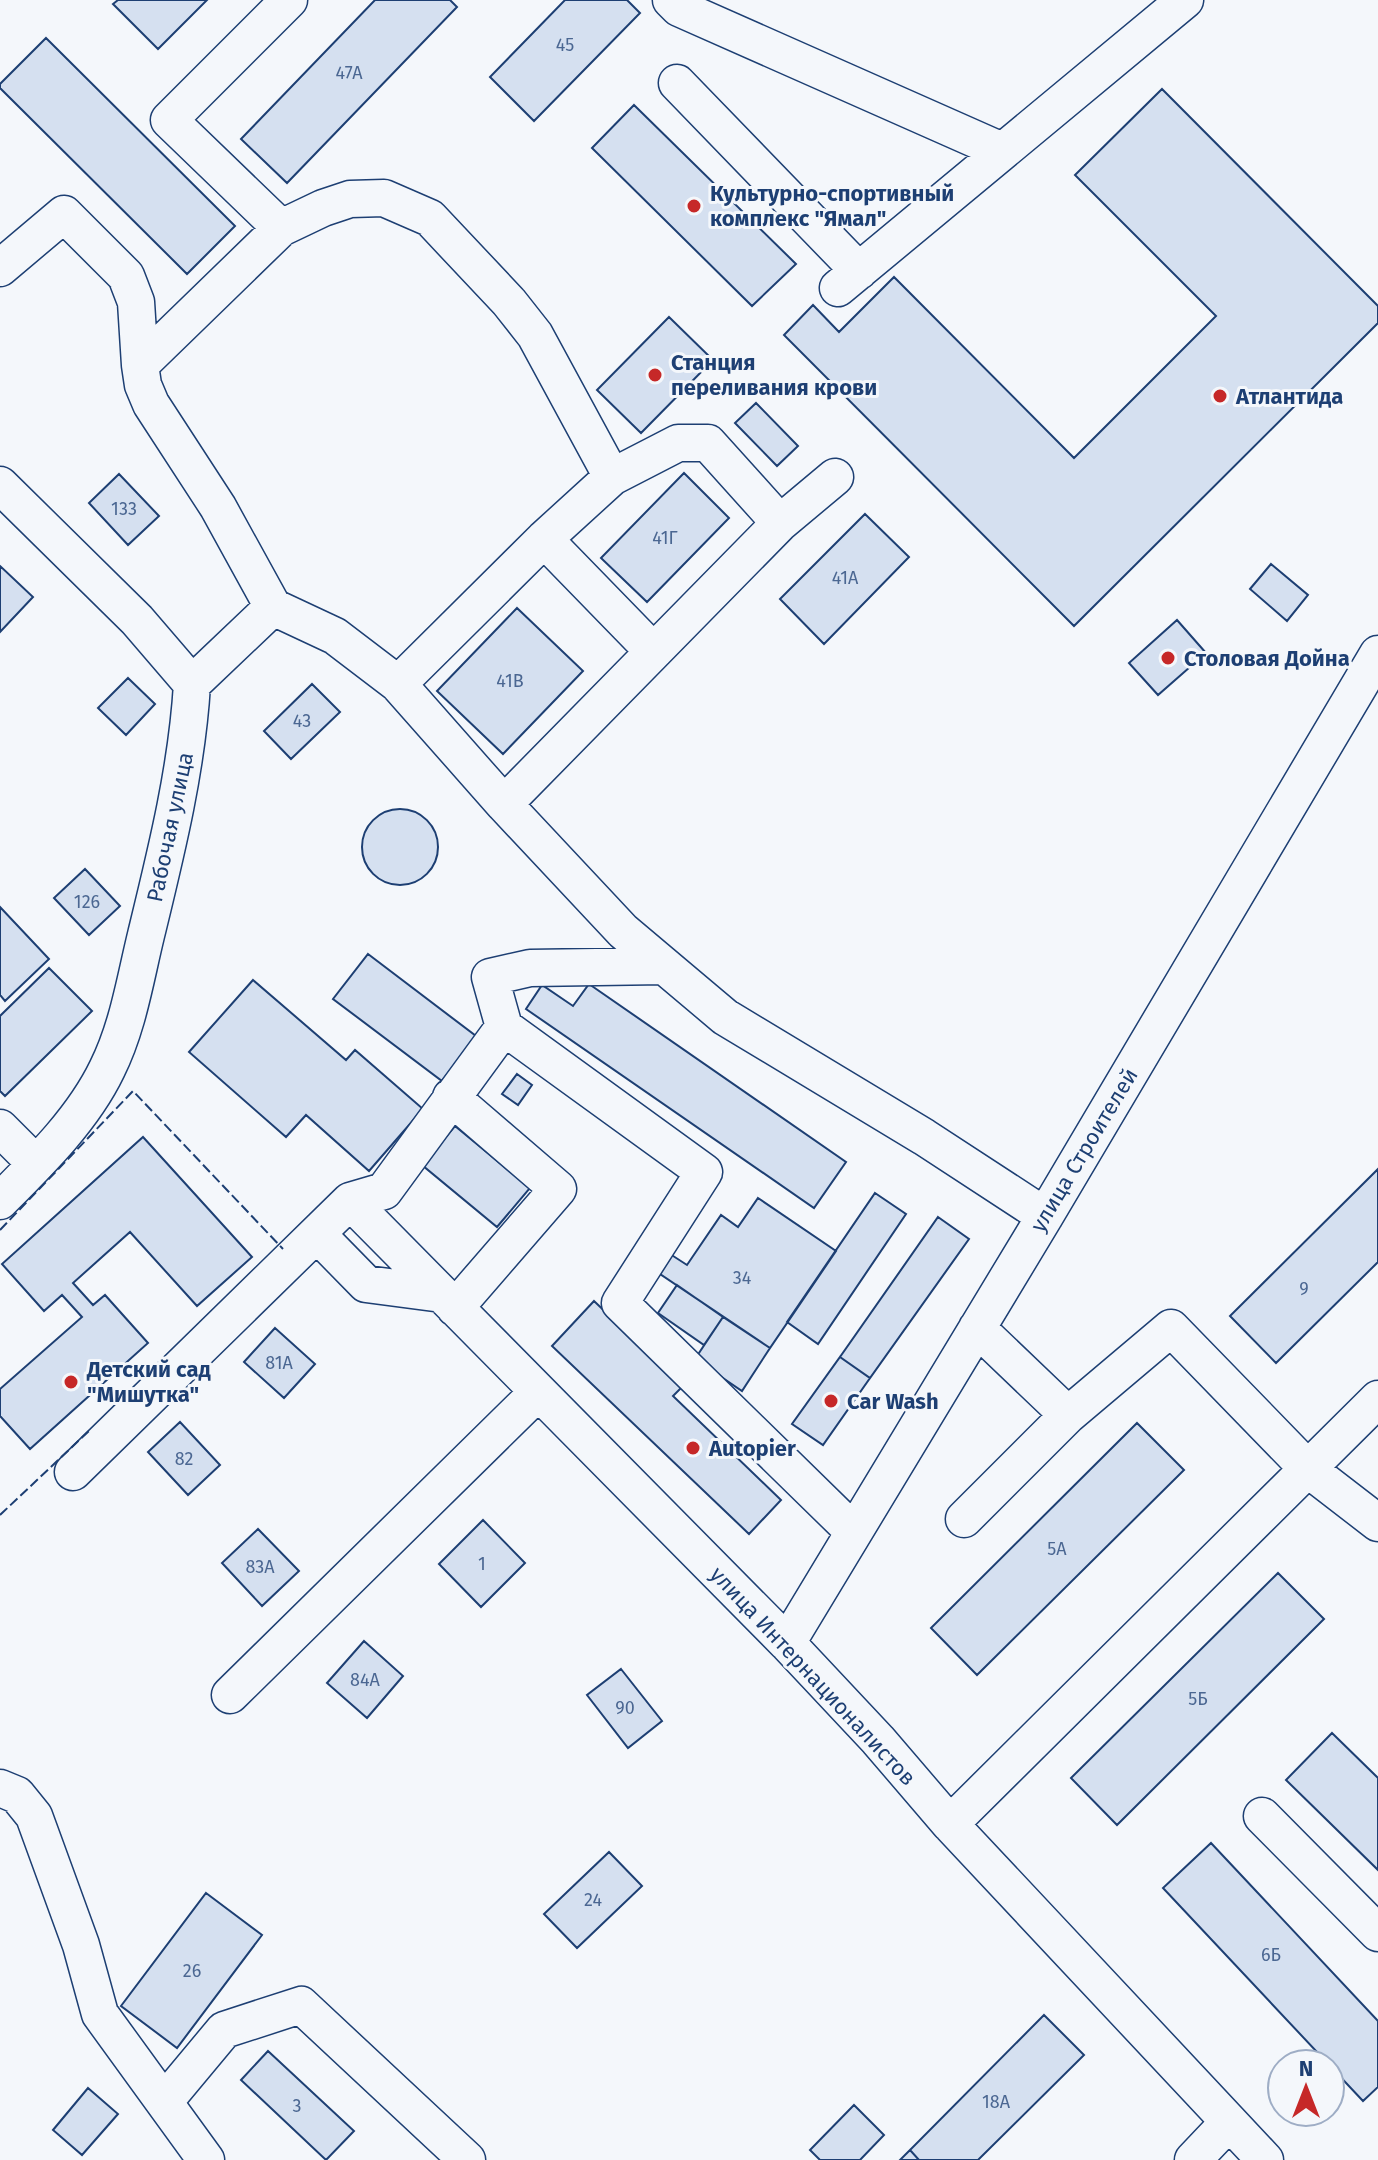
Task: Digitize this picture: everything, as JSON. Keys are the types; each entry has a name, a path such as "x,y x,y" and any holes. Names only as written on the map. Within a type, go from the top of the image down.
{"street":[{"path":"281,228 169,120 289,0"},
{"path":"671,0 679,8 1002,151"},
{"path":"677,83 848,279 1185,0"},
{"path":"140,365 281,228 350,199 384,198 430,218 509,302 535,335 612,477"},
{"path":"0,268 64,214 126,276 136,302 140,365 143,385 151,404 218,507 273,607 335,636 398,684 504,804 623,931 725,1017 924,1137 1045,1216"},
{"path":"398,684 544,539 612,477 678,443 708,443 780,523"},
{"path":"504,804 780,523 835,477"},
{"path":"0,485 137,620 192,684 273,607"},
{"path":"544,539 652,650"},
{"name":"улица Строителей","path":"787,1643 1045,1216 1378,654"},
{"name":"Рабочая улица","path":"0,1201 84,1107 106,1071 123,1031 164,861 190,729 192,684"},
{"path":"664,966 530,968 490,977 504,1027 704,1172 620,1303 854,1532"},
{"path":"73,1472 350,1201 384,1191 504,1027"},
{"path":"317,1234 366,1284 448,1301 558,1189 451,1097"},
{"path":"0,1128 36,1164"},
{"name":"улица Интернационалистов","path":"350,1201 787,1643 878,1740 950,1824 1265,2160"},
{"path":"977,1328 1068,1415"},
{"path":"964,1519 1068,1415 1171,1328 1308,1469 1378,1523"},
{"path":"230,1695 538,1392"},
{"path":"950,1824 1378,1399"},
{"path":"0,1788 17,1795 34,1816 81,1945 100,2014 206,2160"},
{"path":"1262,1816 1378,1933"},
{"path":"164,2102 224,2030 301,2005 467,2160"},
{"path":"1193,2160 1229,2122"}],"building":[{"path":"118,0 207,0 158,49 113,4"},
{"path":"375,0 450,0 457,7 287,183 241,139"},
{"path":"565,0 627,0 640,13 534,121 490,77"},
{"path":"46,38 235,226 187,274 0,88 0,84"},
{"name":"Атлантида","path":"1162,89 1378,306 1378,323 1074,626 784,335 813,305 839,332 894,277 1074,458 1216,316 1075,175"},
{"name":"Культурно-спортивный комплекс \"Ямал\"","path":"634,105 796,264 752,306 592,148"},
{"name":"Станция переливания крови","path":"669,317 713,360 641,433 597,390"},
{"path":"756,403 798,446 777,466 735,423"},
{"path":"684,473 729,518 647,602 601,558"},
{"path":"119,474 159,516 128,545 89,503"},
{"path":"865,514 909,557 824,644 780,599"},
{"path":"1271,564 1308,595 1287,621 1250,589"},
{"path":"0,566 33,597 0,632"},
{"path":"517,608 583,671 503,754 437,691"},
{"name":"Столовая Дойна","path":"1177,620 1206,653 1158,695 1129,663"},
{"path":"128,678 155,704 126,735 98,708"},
{"path":"312,684 340,712 291,759 264,731"},
{"path":"393,809 407,809 421,815 432,826 438,847 435,862 427,874 407,885 393,885 379,879 368,868 362,854 362,840 368,826 379,815"},
{"path":"85,869 120,906 89,935 54,898"},
{"path":"0,907 49,959 5,1001 0,995"},
{"path":"368,954 476,1036 442,1081 333,999"},
{"path":"49,968 92,1011 5,1096 0,1091 0,1016"},
{"path":"253,980 346,1060 355,1050 423,1109 369,1171 306,1115 286,1137 189,1052"},
{"path":"589,984 846,1162 814,1208 526,1009 542,985 573,1006"},
{"path":"517,1074 532,1085 518,1105 502,1094"},
{"path":"455,1126 530,1188 497,1227 422,1165"},
{"path":"143,1137 252,1257 197,1306 130,1232 73,1283 93,1305 105,1295 148,1343 30,1449 0,1416 0,1389 82,1317 62,1295 44,1311 2,1264"},
{"path":"1378,1169 1378,1262 1276,1363 1230,1316"},
{"path":"875,1193 906,1214 818,1344 787,1322"},
{"path":"758,1198 836,1251 770,1348 654,1270 667,1252 687,1265 721,1215 738,1227"},
{"path":"938,1217 969,1239 870,1378 840,1357"},
{"path":"677,1285 723,1317 704,1345 658,1313"},
{"name":"Autopier","path":"594,1301 683,1386 673,1396 781,1500 749,1534 552,1346"},
{"path":"723,1317 770,1348 742,1391 695,1359"},
{"path":"275,1328 315,1364 284,1398 244,1362"},
{"name":"Car Wash","path":"840,1357 870,1378 823,1445 792,1424"},
{"path":"180,1422 220,1465 188,1495 148,1452"},
{"path":"1137,1423 1184,1470 977,1675 931,1628"},
{"path":"483,1520 525,1563 481,1607 439,1564"},
{"path":"258,1529 299,1571 262,1606 222,1563"},
{"path":"1278,1573 1324,1619 1117,1825 1071,1778"},
{"path":"364,1641 403,1676 367,1718 327,1683"},
{"path":"621,1669 662,1721 628,1748 587,1695"},
{"path":"1332,1733 1378,1778 1378,1870 1286,1780"},
{"path":"1211,1843 1378,2021 1378,2087 1363,2101 1346,2083 1346,2048 1313,2048 1163,1888"},
{"path":"609,1852 642,1886 577,1948 544,1914"},
{"path":"206,1893 262,1935 177,2048 121,2006"},
{"path":"1044,2015 1084,2055 978,2160 919,2160 910,2150"},
{"path":"268,2051 354,2131 326,2160 241,2080"},
{"path":"88,2088 118,2114 82,2155 53,2130"},
{"path":"854,2105 884,2135 860,2160 820,2160 810,2150"},
{"path":"910,2150 919,2160 900,2160"}],"fence":[{"path":"0,1230 133,1091 283,1249"},
{"path":"0,1515 90,1430"}],"place":[{"name":"Культурно-спортивный комплекс \"Ямал\"","path":"694,206"},
{"name":"Станция переливания крови","path":"655,375"},
{"name":"Атлантида","path":"1220,396"},
{"name":"Столовая Дойна","path":"1168,658"},
{"name":"Детский сад \"Мишутка\"","path":"71,1382"},
{"name":"Car Wash","path":"831,1401"},
{"name":"Autopier","path":"693,1448"}]}
